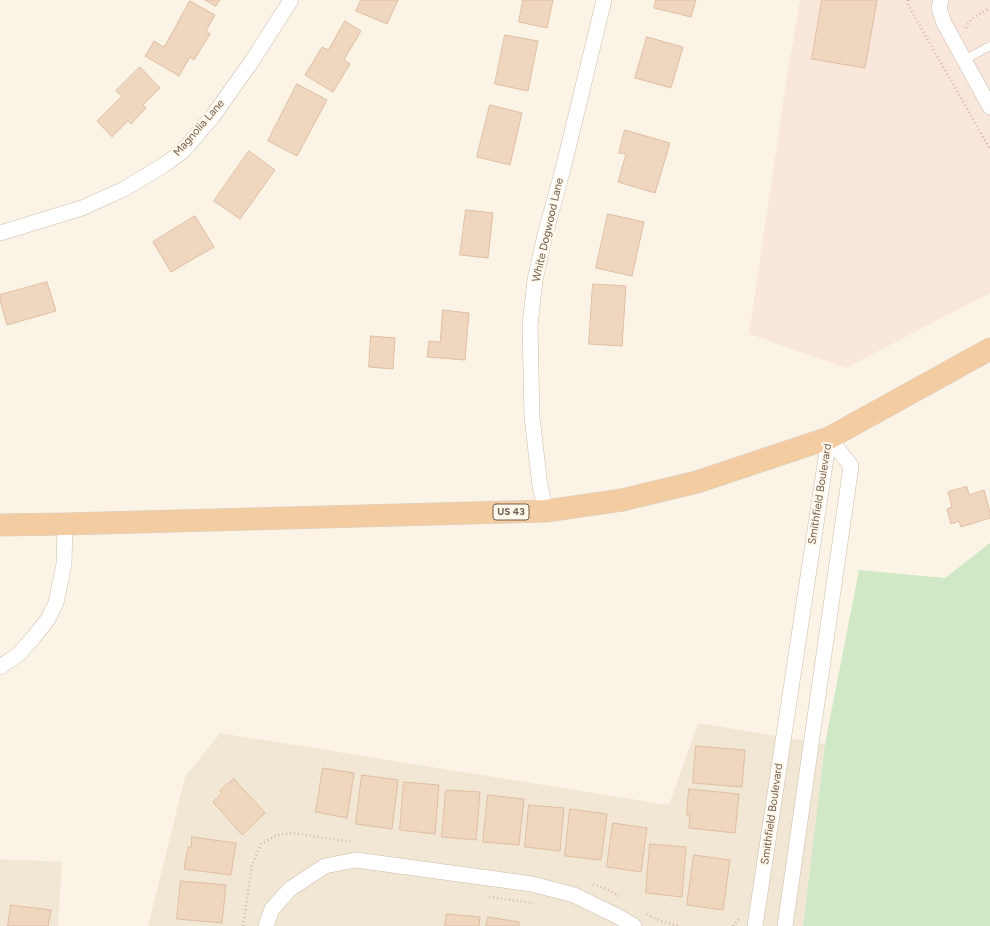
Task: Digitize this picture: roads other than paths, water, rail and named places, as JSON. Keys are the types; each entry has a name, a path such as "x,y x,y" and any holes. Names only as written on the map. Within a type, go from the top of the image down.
{"highway":[{"name":"US 43","path":"0,525 546,511 622,500 697,482 829,438 990,349"}],"street":[{"name":"Magnolia Lane","path":"0,233 82,208 124,189 164,165 183,151 213,116 252,61 291,0"},
{"name":"White Dogwood Lane","path":"546,511 540,486 532,417 530,325 535,280 544,234 563,169 604,0"},
{"path":"941,0 939,8 944,23 990,107"},
{"name":"Smithfield Boulevard","path":"756,926 829,438"},
{"name":"Smithfield Boulevard","path":"784,926 851,466 829,438"},
{"path":"0,667 19,654 34,637 48,619 56,603 64,564 65,524"},
{"path":"266,926 272,909 290,889 325,866 356,860 532,884 574,895 634,926"}],"lane":[{"path":"964,60 990,46"}]}
